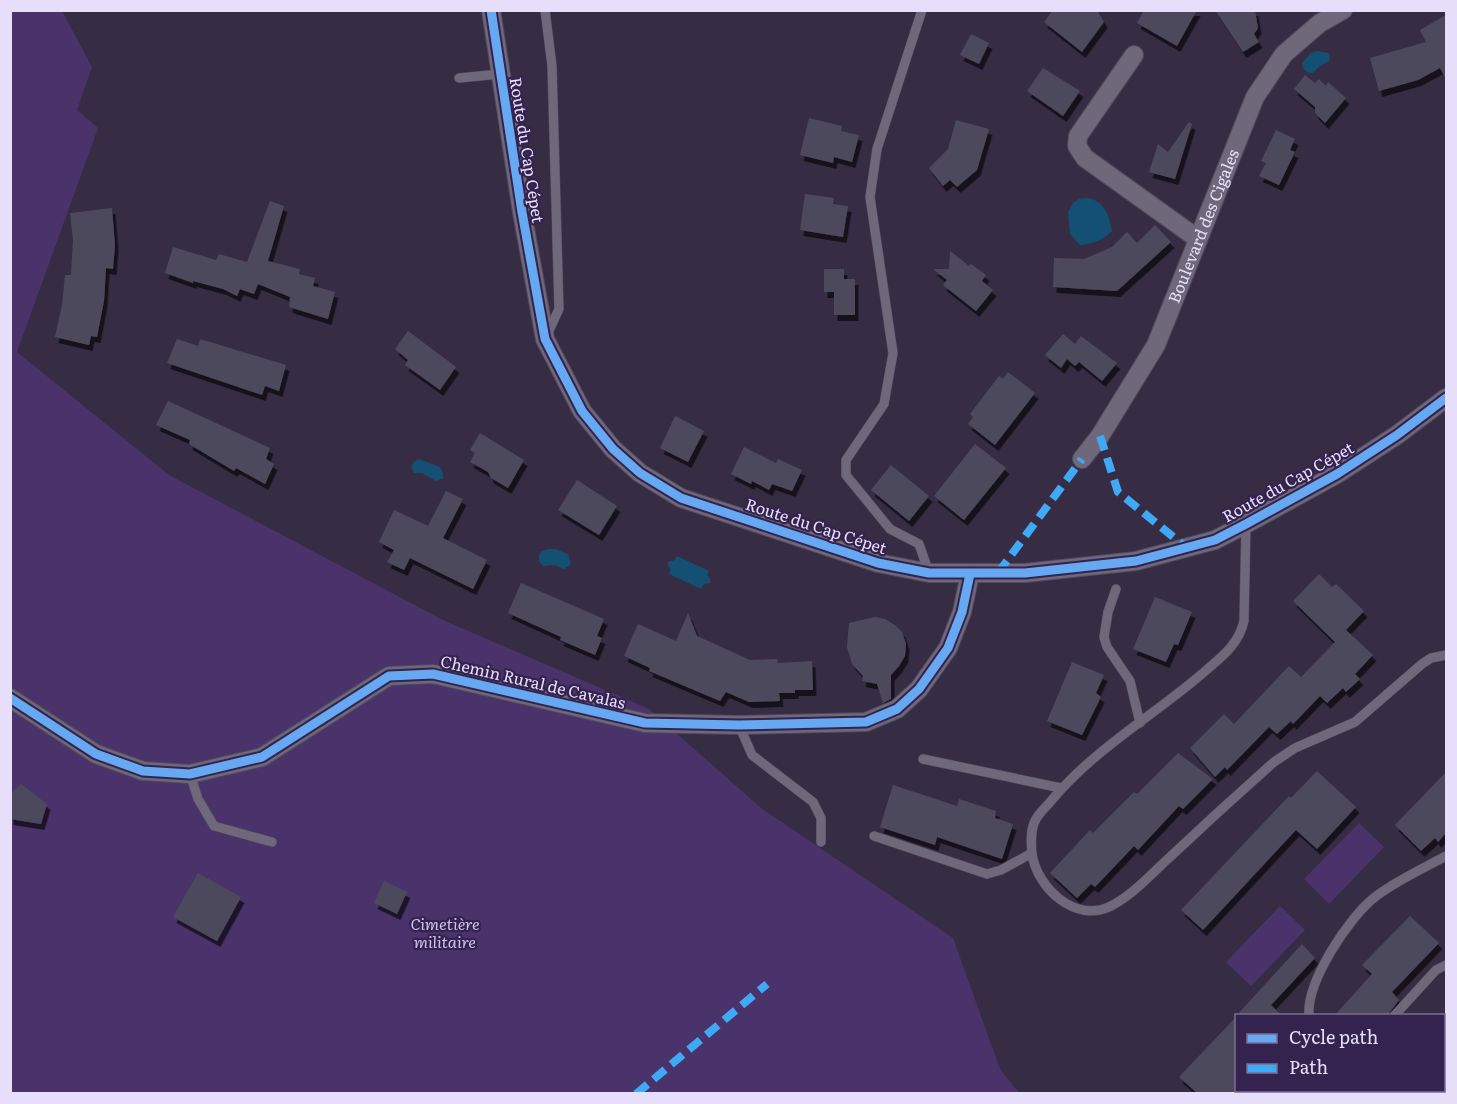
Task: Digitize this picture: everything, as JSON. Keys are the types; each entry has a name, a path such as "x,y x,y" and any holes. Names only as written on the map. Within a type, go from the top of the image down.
{"street":[{"name":"Route du Cap Cépet","path":"491,10 522,212 545,339 582,411 613,449 640,473 681,498 878,562 929,573 1025,573 1136,561 1215,540 1246,524 1337,474 1397,435 1446,398"},
{"name":"Boulevard des Cigales","path":"1082,459 1100,436 1156,345 1255,97 1284,54 1320,23 1343,10"},
{"path":"1134,55 1077,136 1077,146 1085,159 1198,239"},
{"name":"Chemin Rural de Cavalas","path":"10,698 96,754 143,771 190,774 262,757 388,676 433,674 645,723 739,725 866,722 897,709 919,689 948,648 962,612 970,574"}],"lane":[{"path":"545,10 552,66 559,309 545,339"},
{"path":"922,10 877,149 870,197 893,353 884,404 846,460 846,475 890,529 919,544 929,573"},
{"path":"459,78 500,74"},
{"path":"1246,524 1244,621 1240,634 1232,646 1178,694 1093,758 1061,788 1036,819 1031,841 1035,866 1042,880 1068,905 1081,910 1110,907 1141,883 1274,762 1295,748 1355,722 1422,664 1431,658 1446,656"},
{"path":"1116,589 1108,612 1104,637 1107,647 1130,681 1140,723"},
{"path":"739,725 752,755 813,802 821,818 820,842"},
{"path":"922,759 1061,788"},
{"path":"190,774 198,799 214,826 272,842"},
{"path":"874,836 987,874 1001,870 1032,853"},
{"path":"1309,1014 1311,997 1322,967 1359,913 1386,889 1446,856"},
{"path":"1396,1014 1436,970 1446,965"}],"green space":[{"name":"Cimetière militaire","path":"10,11 62,11 92,67 77,110 98,128 17,352 169,475 443,620 649,709 761,808 953,938 1000,1069 1019,1093 11,1093"},
{"path":"1359,823 1384,847 1329,904 1304,879"},
{"path":"1280,906 1305,930 1251,986 1226,962"}],"water":[{"path":"1318,51 1328,53 1329,61 1313,73 1307,72 1302,63 1311,53"},
{"path":"1090,198 1106,211 1112,231 1098,241 1080,245 1070,234 1068,212 1073,203 1079,199"},
{"path":"419,459 440,467 443,478 436,481 422,473 414,473 411,467"},
{"path":"549,549 568,554 571,564 564,569 554,565 543,566 539,561 539,555 542,551"},
{"path":"677,556 709,571 707,575 710,583 704,584 701,589 669,574 671,570 668,562 675,560"}],"building":[{"path":"1053,10 1097,10 1104,22 1082,52 1044,22"},
{"path":"1144,10 1197,10 1177,46 1137,23"},
{"path":"1215,10 1255,10 1258,28 1254,34 1259,42 1243,52"},
{"path":"1446,15 1446,79 1440,68 1418,80 1379,91 1370,58 1426,42 1420,30"},
{"path":"971,34 989,43 979,64 960,55"},
{"path":"1043,68 1080,91 1063,116 1027,91"},
{"path":"1305,75 1315,83 1319,79 1326,86 1328,82 1346,98 1325,123 1315,113 1315,107 1294,89"},
{"path":"809,118 842,126 841,131 859,135 852,162 834,157 833,163 800,155"},
{"path":"956,120 989,129 977,170 957,187 950,180 943,186 929,168 948,149"},
{"path":"1189,122 1192,124 1175,179 1149,172 1158,144 1168,152"},
{"path":"1276,130 1295,139 1290,150 1295,152 1279,185 1259,176 1266,163 1261,161"},
{"path":"805,194 834,198 833,204 848,206 843,237 800,230"},
{"path":"270,201 284,206 268,261 300,269 299,274 315,278 313,286 335,292 328,319 289,307 290,297 258,284 254,294 240,289 237,296 223,289 193,281 193,283 165,273 173,247 216,260 219,254 247,262"},
{"path":"112,208 115,245 113,269 106,268 104,301 97,337 91,336 89,345 55,337 62,305 65,275 71,275 73,240 70,213"},
{"path":"1155,225 1171,242 1117,291 1053,287 1054,258 1084,259 1112,247 1127,232 1137,243"},
{"path":"950,251 969,266 971,264 986,275 982,281 993,290 976,311 943,285 947,280 933,269 949,269"},
{"path":"824,269 844,269 844,279 855,279 855,315 834,315 834,292 824,292"},
{"path":"408,331 456,367 440,390 405,365 408,360 395,349"},
{"path":"1063,334 1075,344 1081,336 1117,363 1102,381 1079,362 1075,366 1067,359 1061,368 1045,355"},
{"path":"177,339 198,346 200,339 286,365 279,391 265,386 262,395 167,363"},
{"path":"1008,372 1035,393 995,445 968,424 973,417 970,414 999,376 1003,379"},
{"path":"168,401 270,448 266,459 274,464 265,484 236,468 234,471 189,444 190,440 156,425"},
{"path":"675,416 704,431 688,462 660,448"},
{"path":"480,433 524,460 508,488 491,478 488,472 470,462 475,453 470,450"},
{"path":"975,444 1006,468 964,520 934,496"},
{"path":"744,447 776,463 778,459 802,470 792,491 772,484 769,490 731,474"},
{"path":"891,465 929,496 909,521 871,490"},
{"path":"577,480 617,506 599,535 558,510"},
{"path":"446,491 463,499 443,538 487,560 473,589 410,558 404,570 387,562 394,550 379,542 394,510 428,526"},
{"path":"1319,574 1332,587 1336,584 1364,611 1346,630 1373,655 1355,674 1360,679 1346,692 1343,688 1327,703 1320,696 1293,724 1291,721 1277,734 1269,727 1227,770 1225,767 1215,777 1190,748 1224,714 1234,724 1289,666 1301,677 1335,642 1293,601"},
{"path":"521,583 604,619 597,636 602,638 595,655 508,613"},
{"path":"1155,597 1192,612 1178,645 1174,644 1166,662 1133,649"},
{"path":"688,613 697,636 750,660 777,659 778,663 812,661 813,690 779,693 780,701 749,702 726,692 720,701 649,671 650,668 624,656 638,624 676,641"},
{"path":"875,617 885,619 895,625 902,632 906,644 905,656 891,675 891,699 883,703 877,684 862,681 863,676 852,664 847,647 849,623"},
{"path":"1072,662 1104,675 1096,693 1101,697 1082,735 1047,721"},
{"path":"1178,753 1213,779 1183,809 1179,806 1138,850 1134,846 1095,887 1091,884 1077,898 1050,873 1090,830 1093,833"},
{"path":"1317,771 1356,807 1317,849 1296,830 1203,930 1181,910 1289,796 1291,798"},
{"path":"1446,772 1446,833 1438,842 1435,838 1421,851 1395,825"},
{"path":"21,784 47,804 41,824 10,819 10,794"},
{"path":"893,785 957,806 959,799 996,811 995,818 1013,824 1002,859 937,837 935,845 880,827"},
{"path":"198,873 241,897 217,941 173,917"},
{"path":"384,881 407,892 397,914 374,903"},
{"path":"1410,916 1439,943 1392,992 1399,1000 1388,1014 1336,1014 1372,974 1362,965"},
{"path":"1302,944 1315,958 1271,1005 1280,1014 1238,1014"},
{"path":"1235,1018 1236,1094 1198,1094 1179,1077"}],"marked path":[{"path":"1100,436 1118,492 1188,549"},
{"path":"998,573 1082,459"},
{"path":"636,1094 767,984"}],"cycle path":[{"path":"491,10 522,212 545,339 582,411 613,449 640,473 681,498 878,563 929,573 1025,573 1136,561 1215,540 1246,524 1337,474 1397,435 1446,398"},
{"path":"10,698 96,754 143,771 190,774 262,757 389,676 433,674 645,723 739,725 866,722 897,709 919,689 948,648 962,612 970,574"}]}
